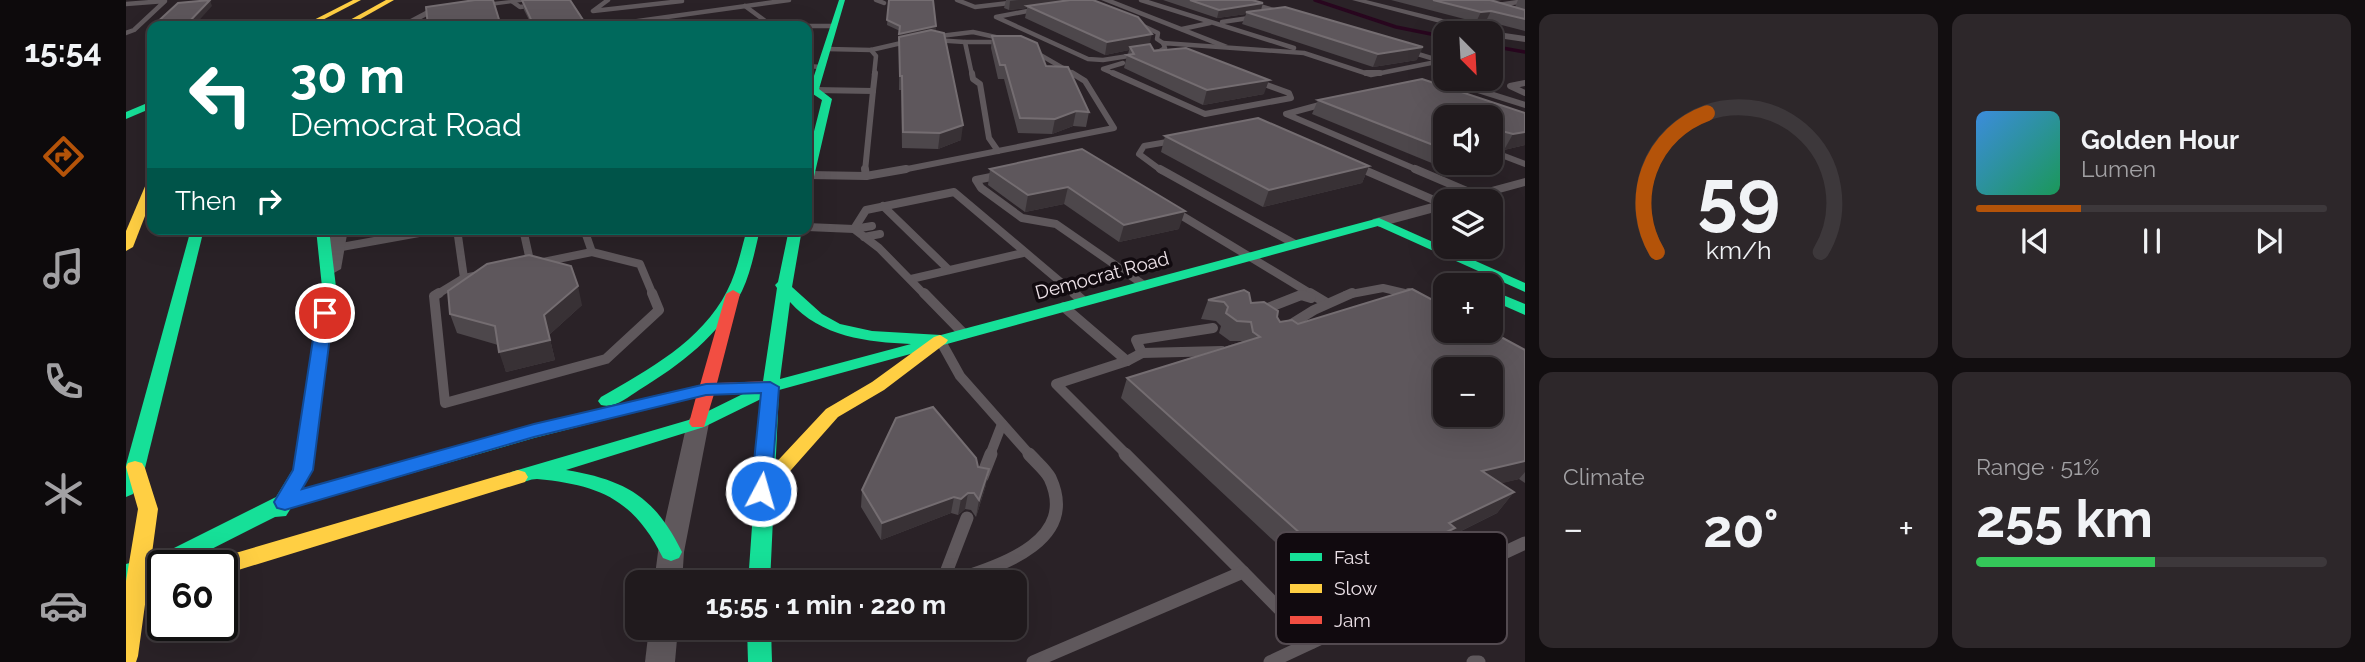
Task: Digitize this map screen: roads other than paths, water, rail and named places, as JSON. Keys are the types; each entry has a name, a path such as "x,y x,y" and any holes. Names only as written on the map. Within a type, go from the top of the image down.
{"main road":[{"path":"316,21 358,0"},
{"path":"351,21 391,0"},
{"path":"814,67 827,49 841,0"},
{"path":"357,21 374,8"},
{"path":"812,92 827,99 812,148"},
{"path":"126,116 147,106"},
{"path":"126,247 147,196"},
{"path":"1379,222 1525,288"},
{"name":"Democrat Road","path":"238,561 698,424 770,387 1379,222"},
{"path":"1352,229 1373,239"},
{"path":"126,489 135,468 196,235"},
{"path":"238,552 259,534 285,502 303,470 329,287 323,235"},
{"path":"698,424 752,235"},
{"path":"760,570 761,491 770,387 782,285 794,235"},
{"path":"782,285 812,317 835,327 877,335 940,340"},
{"path":"534,431 598,405 653,377 690,348 734,292"},
{"path":"1503,300 1525,310"},
{"path":"761,491 832,413 878,386 940,340"},
{"name":"Democrat Road","path":"190,550 285,502 534,431 706,389 770,387"},
{"path":"126,656 148,509 135,468"},
{"path":"531,473 580,478 619,490 654,518 664,531 671,552"},
{"name":"Democrat Road","path":"126,574 147,568"},
{"path":"759,640 760,662"}],"street":[{"path":"412,21 429,12 533,0"},
{"path":"1356,0 1438,21"},
{"path":"1106,2 1223,45"},
{"path":"1475,3 1513,13"},
{"path":"1503,36 1525,39"},
{"name":"Democrat Road","path":"1499,189 1525,182"},
{"name":"Democrat Road","path":"1379,222 1433,207"},
{"path":"329,287 339,235"},
{"path":"669,570 698,424"},
{"path":"660,662 663,640"}],"lane":[{"path":"126,4 171,0"},
{"path":"608,0 593,11 693,0"},
{"path":"673,0 682,1"},
{"path":"621,21 789,0"},
{"path":"841,0 852,0"},
{"path":"876,0 884,3"},
{"path":"960,1 984,0"},
{"path":"960,1 980,7 1034,0"},
{"path":"1141,0 1211,23"},
{"path":"1182,29 1284,13 1240,0"},
{"path":"126,33 134,30 165,1"},
{"path":"1489,7 1525,1"},
{"path":"513,2 520,6 543,4"},
{"path":"745,6 765,21"},
{"path":"1042,9 996,17 1088,59 1103,60 1160,51 1165,48 1163,43"},
{"path":"1133,22 1155,30 1158,33 1157,39 1163,43 1223,45 1304,53"},
{"path":"1218,22 1371,75 1441,61 1401,49"},
{"path":"812,26 834,26"},
{"path":"812,178 866,176 1114,128 1085,81 1067,68 1015,42 992,32 953,33 928,39 1015,42"},
{"path":"827,49 871,50 917,40"},
{"path":"965,42 973,79 980,84 989,138 998,151"},
{"path":"1203,54 1223,45"},
{"path":"866,176 864,166 876,56 871,50"},
{"path":"1172,55 1103,69 1205,114 1291,98 1289,93 1251,79"},
{"path":"1525,83 1510,86 1525,93"},
{"path":"1433,84 1420,86 1433,91"},
{"path":"812,92 873,91"},
{"path":"1481,91 1525,105"},
{"path":"1334,102 1286,114 1462,189"},
{"path":"1184,138 1144,146 1139,154 1165,173 1295,244"},
{"path":"1503,155 1525,164"},
{"path":"1344,161 1433,197"},
{"path":"1013,173 976,180 981,188 1022,218 1056,224 1144,285"},
{"path":"854,229 866,210 954,192 1083,301"},
{"path":"883,206 935,262 949,270"},
{"path":"1167,207 1325,302"},
{"path":"812,227 854,229 872,226"},
{"path":"854,229 911,279 964,334"},
{"path":"864,237 880,234"},
{"path":"336,248 409,235"},
{"path":"458,235 464,278"},
{"path":"524,235 531,265"},
{"path":"586,235 592,252"},
{"path":"878,248 891,246"},
{"path":"592,252 640,264 659,310 606,359 445,403 434,296 464,278 592,252"},
{"path":"911,279 1023,253"},
{"path":"890,261 903,258"},
{"path":"899,270 912,268"},
{"path":"1276,335 1325,302 1383,287 1411,293 1423,299"},
{"path":"1248,316 1301,295 1325,302"},
{"path":"1064,307 1127,361"},
{"path":"1142,353 1136,340 1213,328"},
{"path":"940,340 960,376 1050,478 1057,499 1056,516 1046,536 1029,550 978,570"},
{"path":"1238,347 1217,352 1142,353 1127,361 1056,384 1276,605"},
{"path":"982,477 1002,424"},
{"path":"949,570 967,518"},
{"path":"1507,551 1525,543"},
{"path":"1033,662 1243,572"},
{"path":"1270,662 1308,644"},
{"path":"1473,662 1479,662"}],"waterway":[{"path":"1315,0 1396,27 1433,34"},
{"path":"1503,48 1525,52"}]}
